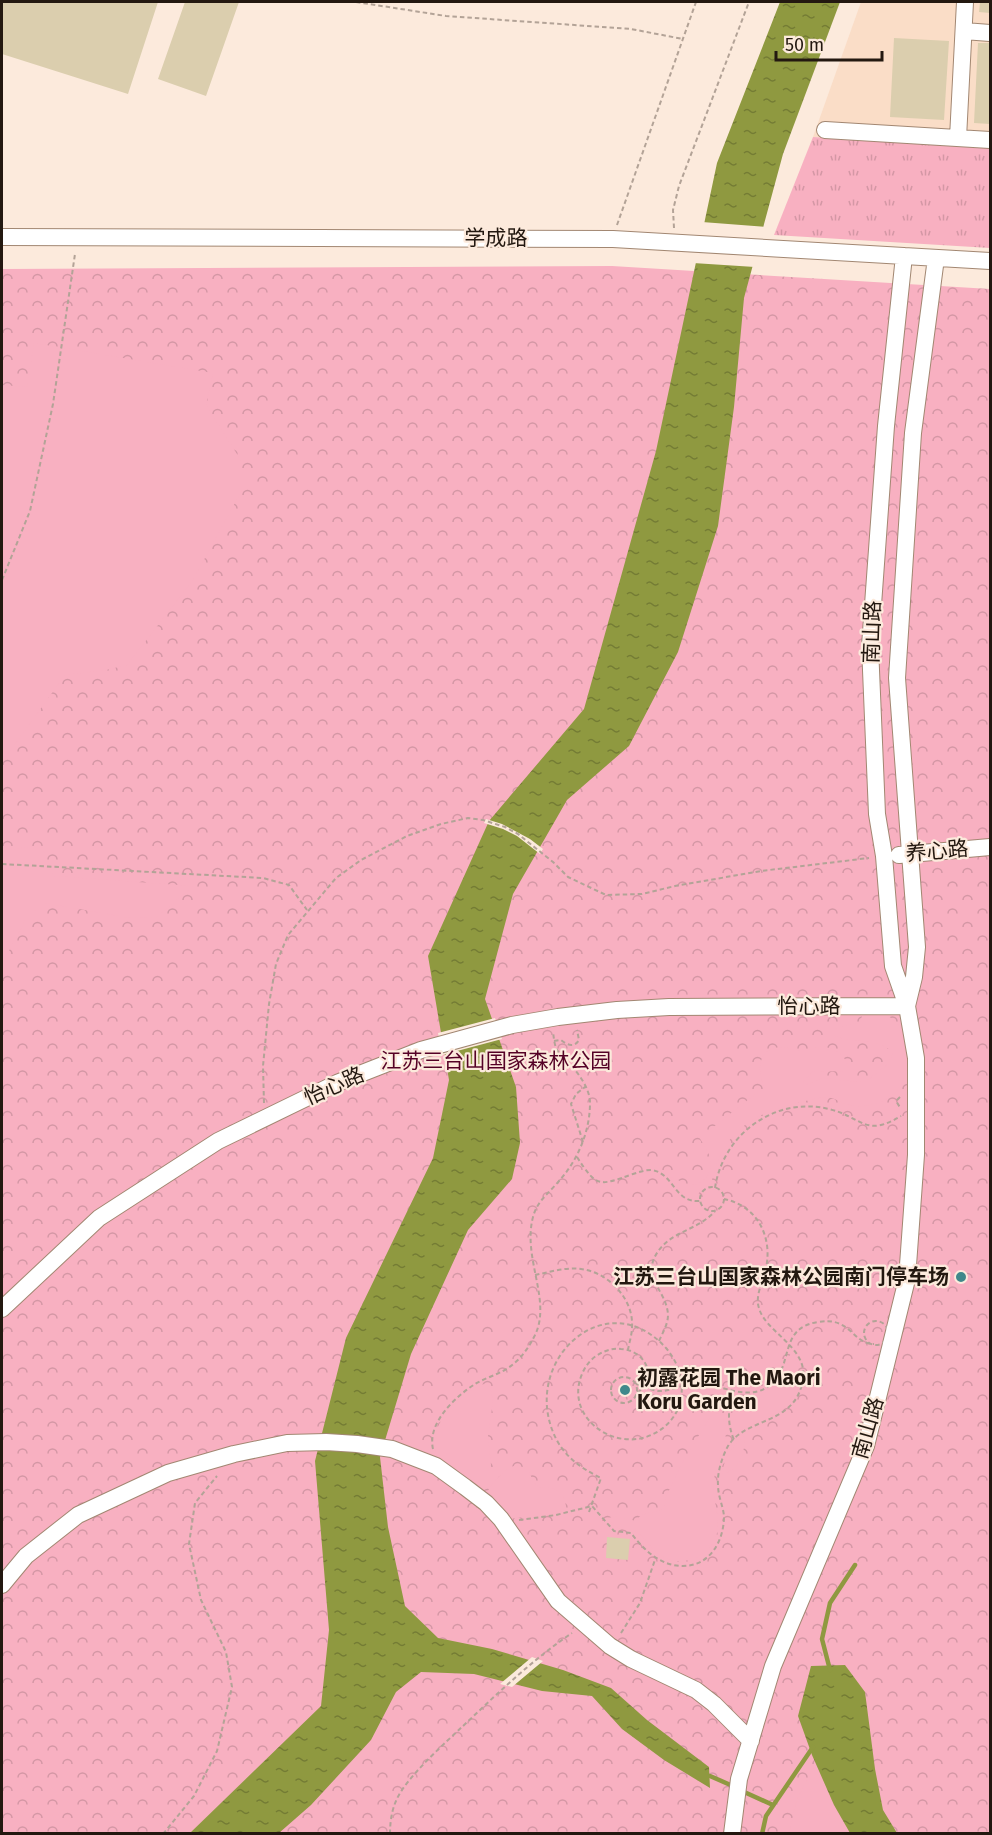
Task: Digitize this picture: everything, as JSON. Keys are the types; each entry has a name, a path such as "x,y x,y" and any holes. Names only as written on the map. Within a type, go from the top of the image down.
{"street":[{"path":"958,138 965,2"},
{"path":"964,31 990,33"},
{"path":"825,129 990,140"},
{"name":"学成路","path":"2,237 612,239 990,261"},
{"name":"南山路","path":"732,1826 739,1779 773,1666 866,1446 907,1279 916,1155 916,1058 907,1006 893,966 884,856 878,814 870,646 887,416 904,256"},
{"name":"南山路","path":"907,1006 914,977 917,947 897,678 914,420 936,258"},
{"path":"887,416 895,422 904,423 914,420"},
{"path":"877,551 885,546 897,546 904,552"},
{"path":"871,678 897,678"},
{"name":"养心路","path":"884,856 990,846"},
{"name":"怡心路","path":"2,1309 99,1218 218,1141 337,1083 421,1050 512,1025 605,1012 669,1007 907,1006"},
{"path":"2,1585 26,1556 78,1515 168,1473 287,1443 326,1442 392,1449 444,1470 486,1503 503,1522 558,1601 609,1646 696,1690 714,1704 751,1741"}],"path":[{"path":"356,2 446,16 631,29 683,39"},
{"path":"612,239 696,2"},
{"path":"682,243 673,210 679,186 749,2"},
{"path":"2,580 30,511 53,404 77,236"},
{"path":"264,1119 263,1066 269,1004 276,964 288,935 336,878 368,856 407,836 441,824 468,818 483,820 505,827 534,845 568,877 606,896 642,894 761,871 884,856"},
{"path":"2,864 263,878 289,885 300,897 307,910"},
{"path":"436,1466 432,1435 444,1413 475,1384 508,1368 522,1356 536,1335 541,1306 530,1249 533,1217 537,1206 564,1176 577,1157 589,1119 590,1100 585,1087 572,1067 557,1051 553,1032 557,1026"},
{"path":"554,1041 561,1040 565,1044 576,1044 579,1038 576,1027"},
{"path":"583,1142 571,1104 576,1094 585,1087"},
{"path":"715,1188 720,1166 736,1138 769,1114 785,1109 816,1107 830,1109 871,1126 882,1126 904,1114"},
{"path":"577,1157 590,1177 597,1182 613,1181 650,1170 664,1176 688,1201 700,1201"},
{"path":"659,1341 666,1327 668,1315 652,1276 651,1267 654,1258 674,1237 708,1219 714,1211 721,1207 724,1199 722,1192 715,1188 707,1188 700,1197 700,1201 704,1208 714,1211"},
{"path":"592,1506 614,1531 631,1533 643,1549 669,1564 691,1566 710,1556 717,1547 722,1534 724,1515 717,1484 729,1444 741,1434 787,1410 800,1391 804,1371 797,1354 758,1308 767,1258 767,1239 764,1229 746,1208 724,1199"},
{"path":"535,1275 556,1270 582,1269 606,1278 629,1307 632,1326 628,1350"},
{"path":"590,1512 601,1478 577,1464 559,1444 552,1430 548,1412 549,1378 563,1350 575,1338 601,1325 632,1326 642,1329 659,1341 676,1362 682,1385 676,1413 669,1424 660,1431 648,1437 629,1439 609,1436 597,1429 580,1406 578,1383 590,1360 600,1353 611,1349 635,1352 643,1359 648,1369 645,1386 637,1392 633,1400 621,1403 614,1399 611,1391 614,1383 621,1378 630,1378 636,1384 645,1386 655,1390 661,1391 682,1385 707,1384 733,1391 752,1392 767,1388 779,1375 794,1333 803,1326 818,1322 828,1321 845,1326 864,1343 874,1344 885,1341 888,1334 886,1327 877,1321 869,1323 864,1334 868,1341 874,1344"},
{"path":"636,1384 637,1392"},
{"path":"733,1391 728,1418 734,1440"},
{"path":"163,1833 194,1796 217,1752 232,1687 226,1652 201,1600 189,1544 195,1503 234,1455"},
{"path":"503,1522 541,1518 592,1506"},
{"path":"609,1646 625,1629 635,1613 656,1557"},
{"path":"390,1833 394,1805 403,1789 438,1750 542,1654 584,1624"}],"shaded area":[{"path":"861,2 990,2 990,147 813,137"}],"green space":[{"path":"813,137 990,147 990,248 774,235"},
{"name":"江苏三台山国家森林公园","path":"612,266 990,289 990,1833 2,1833 2,269"},
{"path":"34,343 213,373 206,405 242,462 242,490 193,580 127,665 65,675 2,762 2,385 27,387"},
{"path":"41,845 54,876 193,886 157,917 130,918 45,903 27,917 2,964 2,851"},
{"path":"879,1013 891,1018 900,1026 908,1050 905,1077 890,1097 876,1104 860,1106 824,1097 788,1105 763,1114 731,1138 717,1163 711,1185 702,1188 696,1198 691,1199 683,1194 670,1177 692,1185 706,1178 710,1171 711,1160 699,1137 765,1088 760,1068 761,1061 768,1051 783,1047 800,1050 825,1047 837,1052 846,1060 848,1068 845,1071 812,1072 803,1082 805,1085 824,1078 857,1082 869,1079 888,1064 893,1053 881,1045 835,1036 834,1030 860,1022 862,1016 856,1014"},
{"path":"791,1351 797,1363 799,1375 797,1387 789,1401 779,1412 735,1435 731,1419 736,1397 759,1394 774,1386 784,1372"},
{"path":"484,1384 491,1391 493,1401 488,1436 491,1465 489,1473 480,1482 472,1485 442,1464 435,1449 435,1437 453,1404"},
{"path":"713,1412 720,1414 726,1430 724,1446 714,1479 717,1533 713,1543 700,1556 691,1560 672,1560 655,1551 639,1534 620,1529 608,1518 616,1516 636,1521 641,1515 664,1509 666,1497 681,1465"},
{"path":"745,1435 744,1450 740,1460 722,1476 729,1454"},
{"path":"516,1465 526,1469 540,1488 545,1487 558,1491 564,1498 566,1508 550,1514 507,1519 485,1496 506,1470"},
{"path":"816,1763 834,1805 850,1833 789,1834 797,1799"}],"water":[{"path":"780,2 840,2 783,154 744,298 734,407 718,526 678,652 629,746 567,800 513,894 485,999 516,1087 520,1143 512,1179 468,1230 411,1354 380,1457 388,1527 405,1606 438,1638 492,1649 563,1670 611,1688 647,1720 709,1767 710,1788 664,1760 622,1729 592,1696 542,1691 474,1674 421,1672 396,1692 371,1740 311,1805 279,1833 189,1834 321,1706 329,1630 315,1461 346,1338 433,1158 449,1080 428,956 489,821 584,709 656,451 717,163"},
{"path":"845,1665 865,1692 883,1810 897,1833 850,1833 834,1805 798,1716 811,1666"}],"pier":[{"path":"702,222 766,227 755,267 693,263"},
{"path":"486,819 502,824 543,849 540,854 517,836 484,823"},
{"path":"495,1018 502,1039 442,1055 438,1033"},
{"path":"532,1657 543,1661 512,1687 500,1684"}],"building":[{"path":"2,2 158,2 128,94 2,54"},
{"path":"185,2 239,2 206,96 158,79"},
{"path":"980,2 990,2 990,13 979,12"},
{"path":"894,38 949,41 944,120 890,117"},
{"path":"978,43 990,43 990,124 974,123"},
{"path":"607,1537 630,1539 628,1560 606,1558"}],"waterway":[{"path":"830,1670 822,1639 830,1603 855,1565"},
{"path":"762,1834 766,1816 813,1747"},
{"path":"710,1776 735,1787"},
{"path":"742,1791 773,1805"}],"place":[{"name":"江苏三台山国家森林公园南门停车场","path":"961,1277"},
{"name":"初露花园 The Maori Koru Garden","path":"625,1390"}]}
